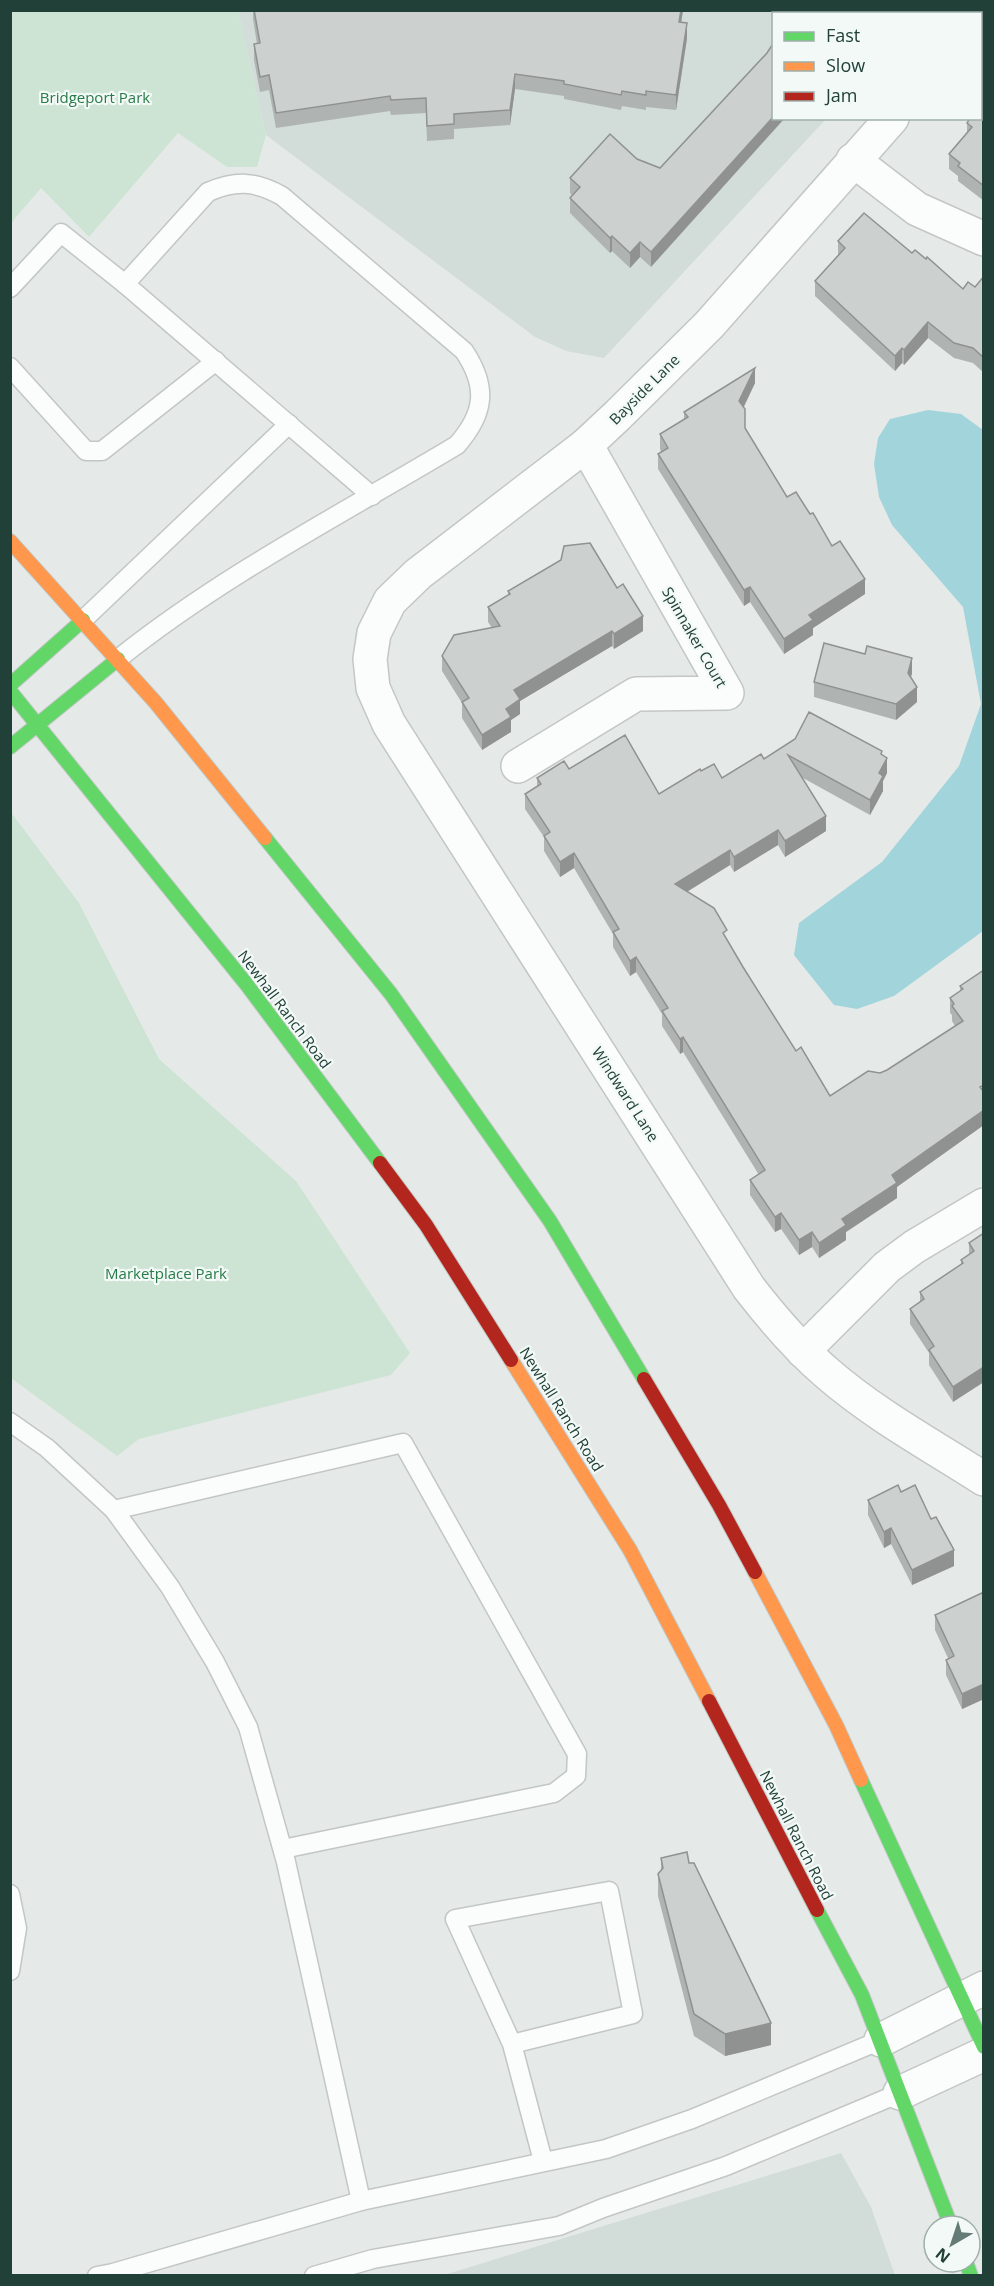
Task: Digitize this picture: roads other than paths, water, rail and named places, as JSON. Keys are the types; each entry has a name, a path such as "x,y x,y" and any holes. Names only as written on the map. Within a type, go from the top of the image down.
{"main road":[{"path":"10,541 118,659 391,994 550,1221 719,1505 836,1725 973,1993 984,2047"},
{"path":"10,685 83,620"},
{"path":"10,747 118,659"},
{"name":"Newhall Ranch Road","path":"10,691 247,984 426,1225 630,1550 862,1995 881,2040 913,2134 946,2214"}],"street":[{"name":"Bayside Lane","path":"374,633 390,601 418,574 586,445 709,324 890,120"},
{"path":"853,160 917,209 984,239"},
{"name":"Spinnaker Court","path":"518,766 636,694 727,693 586,445"},
{"name":"Windward Lane","path":"374,633 370,659 373,688 389,724 749,1288 777,1324 803,1352 860,1398 984,1479"},
{"path":"803,1352 887,1268 914,1246 984,1205"},
{"path":"881,2040 973,1993"},
{"path":"900,2093 984,2054"}],"lane":[{"path":"118,659 167,620 271,552 372,496 457,445 471,429 479,410 481,389 476,368 464,351 282,196 264,187 246,182 226,184 208,192 125,284"},
{"path":"10,288 61,233 125,284 372,496"},
{"path":"10,367 86,451 102,451 216,361"},
{"path":"83,620 129,579 290,424"},
{"path":"10,1422 47,1448 114,1510 170,1587 215,1662 248,1727 283,1849 362,2201"},
{"path":"114,1510 403,1443 577,1754 576,1776 554,1793 283,1849"},
{"path":"512,2044 633,2014 609,1891 455,1918 512,2044 543,2161"},
{"path":"10,1894 17,1928 10,1971"},
{"path":"97,2276 113,2274 362,2201 606,2149 692,2119 881,2040"},
{"path":"314,2276 373,2259 559,2226 603,2208 726,2166 900,2093"}],"water":[{"path":"928,410 961,414 983,430 983,931 894,996 857,1009 834,1005 794,955 799,923 882,862 959,766 981,704 963,607 892,525 879,497 874,464 878,438 890,419"}],"park label":[{"name":"Bridgeport Park","path":"95,97"},
{"name":"Marketplace Park","path":"166,1273"}]}
